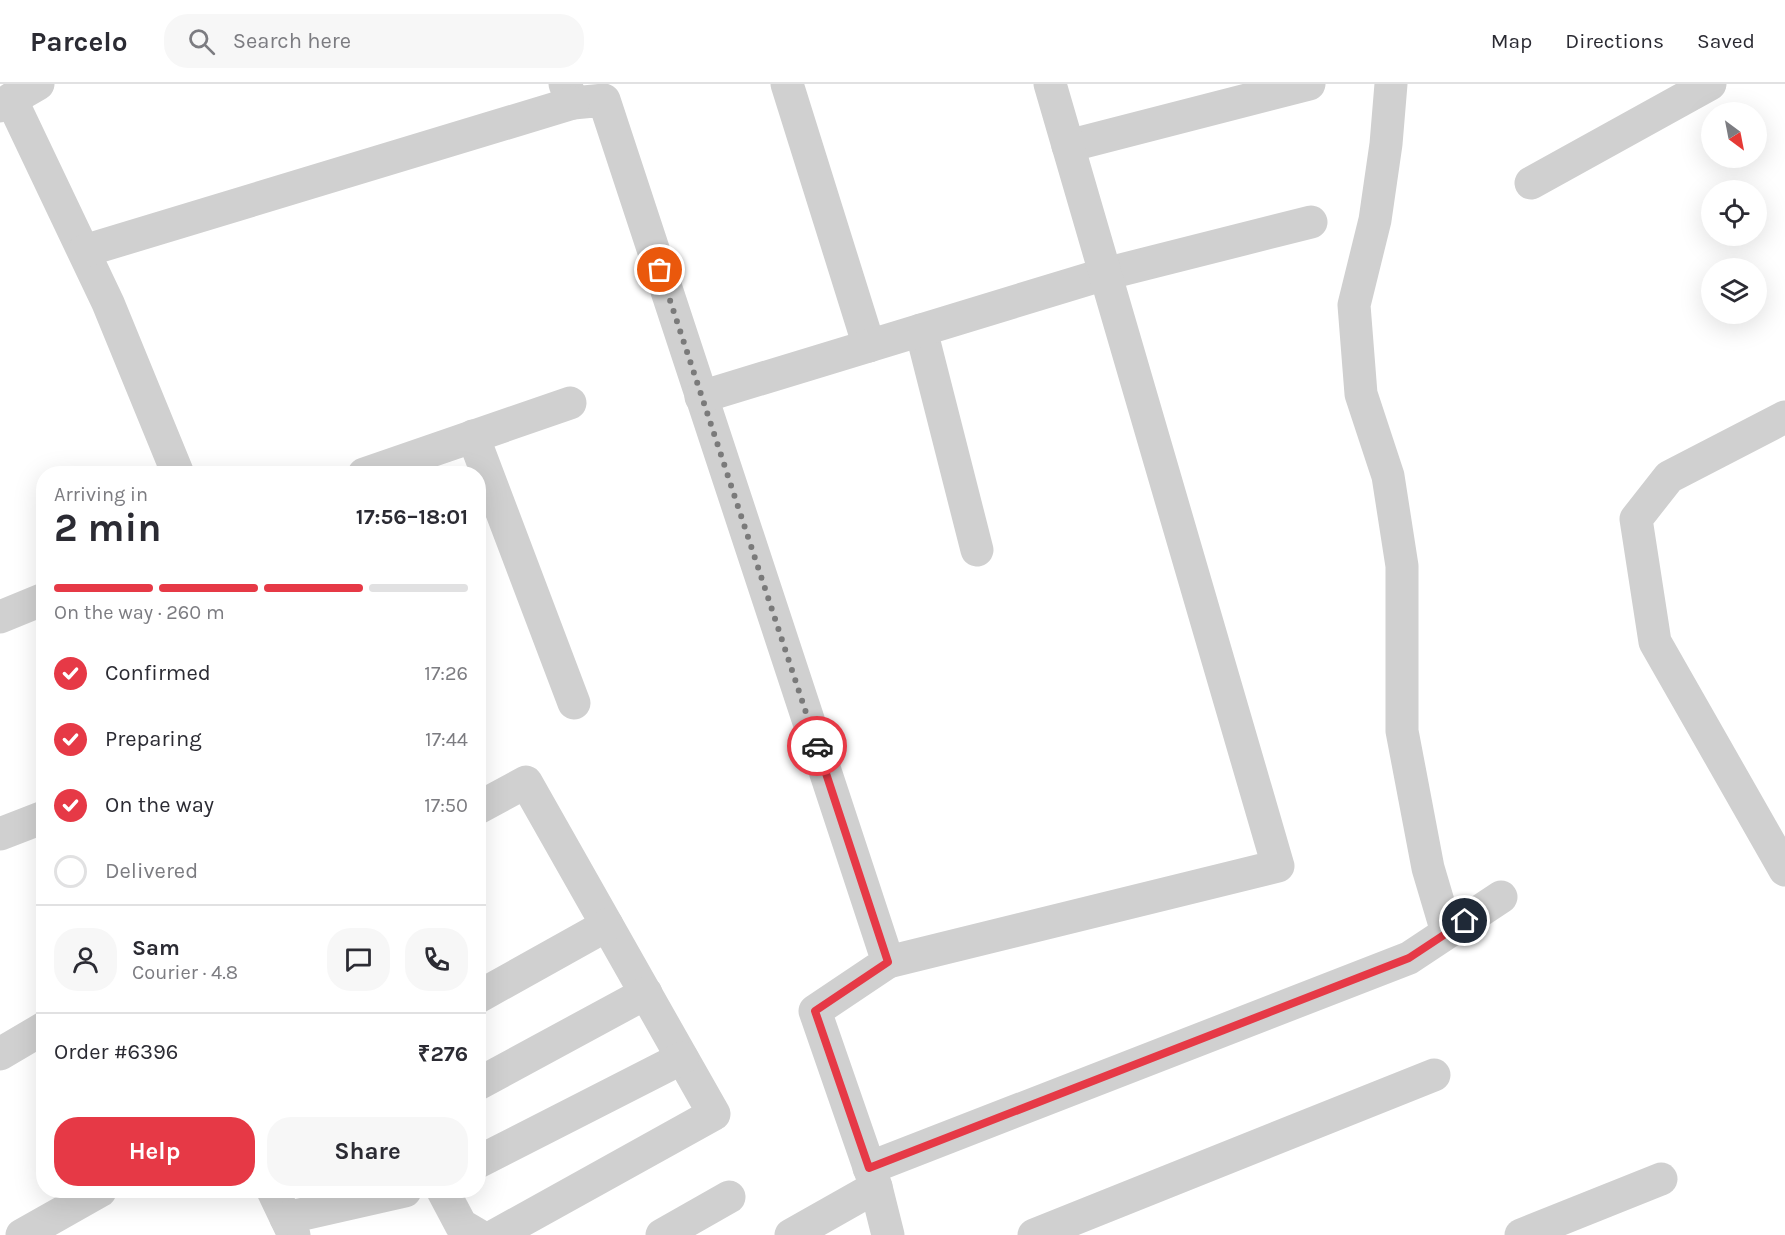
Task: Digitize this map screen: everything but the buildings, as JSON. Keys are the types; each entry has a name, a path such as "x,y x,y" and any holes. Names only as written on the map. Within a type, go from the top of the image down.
{"street":[{"path":"787,84 869,346"},
{"path":"888,1235 873,1177 815,1011 888,962 1278,866 1050,84"},
{"path":"1068,146 1310,84"},
{"path":"1391,84 1376,220 1354,305 1361,394 1388,476 1402,566 1402,731 1428,868 1447,933"},
{"path":"1531,183 1710,84"},
{"path":"84,251 569,94 604,100 888,962"},
{"path":"17,96 108,303 175,466"},
{"path":"701,397 1105,274 1311,222"},
{"path":"921,330 976,550"},
{"path":"387,466 570,403"},
{"path":"1785,417 1669,477 1636,519 1655,642 1785,870"},
{"path":"473,436 484,466"},
{"path":"486,470 574,703"},
{"path":"0,617 36,601"},
{"path":"486,804 526,782 714,1114 496,1235"},
{"path":"0,834 36,820"},
{"path":"791,1235 873,1177 1409,958 1501,897"},
{"path":"486,993 607,925"},
{"path":"486,1080 645,993"},
{"path":"3,1046 36,1032"},
{"path":"486,1158 682,1058"},
{"path":"1034,1235 1434,1075"},
{"path":"1521,1235 1661,1179"},
{"path":"662,1235 729,1197"},
{"path":"22,1235 88,1198"},
{"path":"284,1215 370,1198"},
{"path":"447,1198 461,1225 478,1235"}],"way so far":[{"path":"660,270 817,746"}],"route":[{"path":"817,746 888,962 815,1011 869,1168 1409,958 1465,921"}]}
